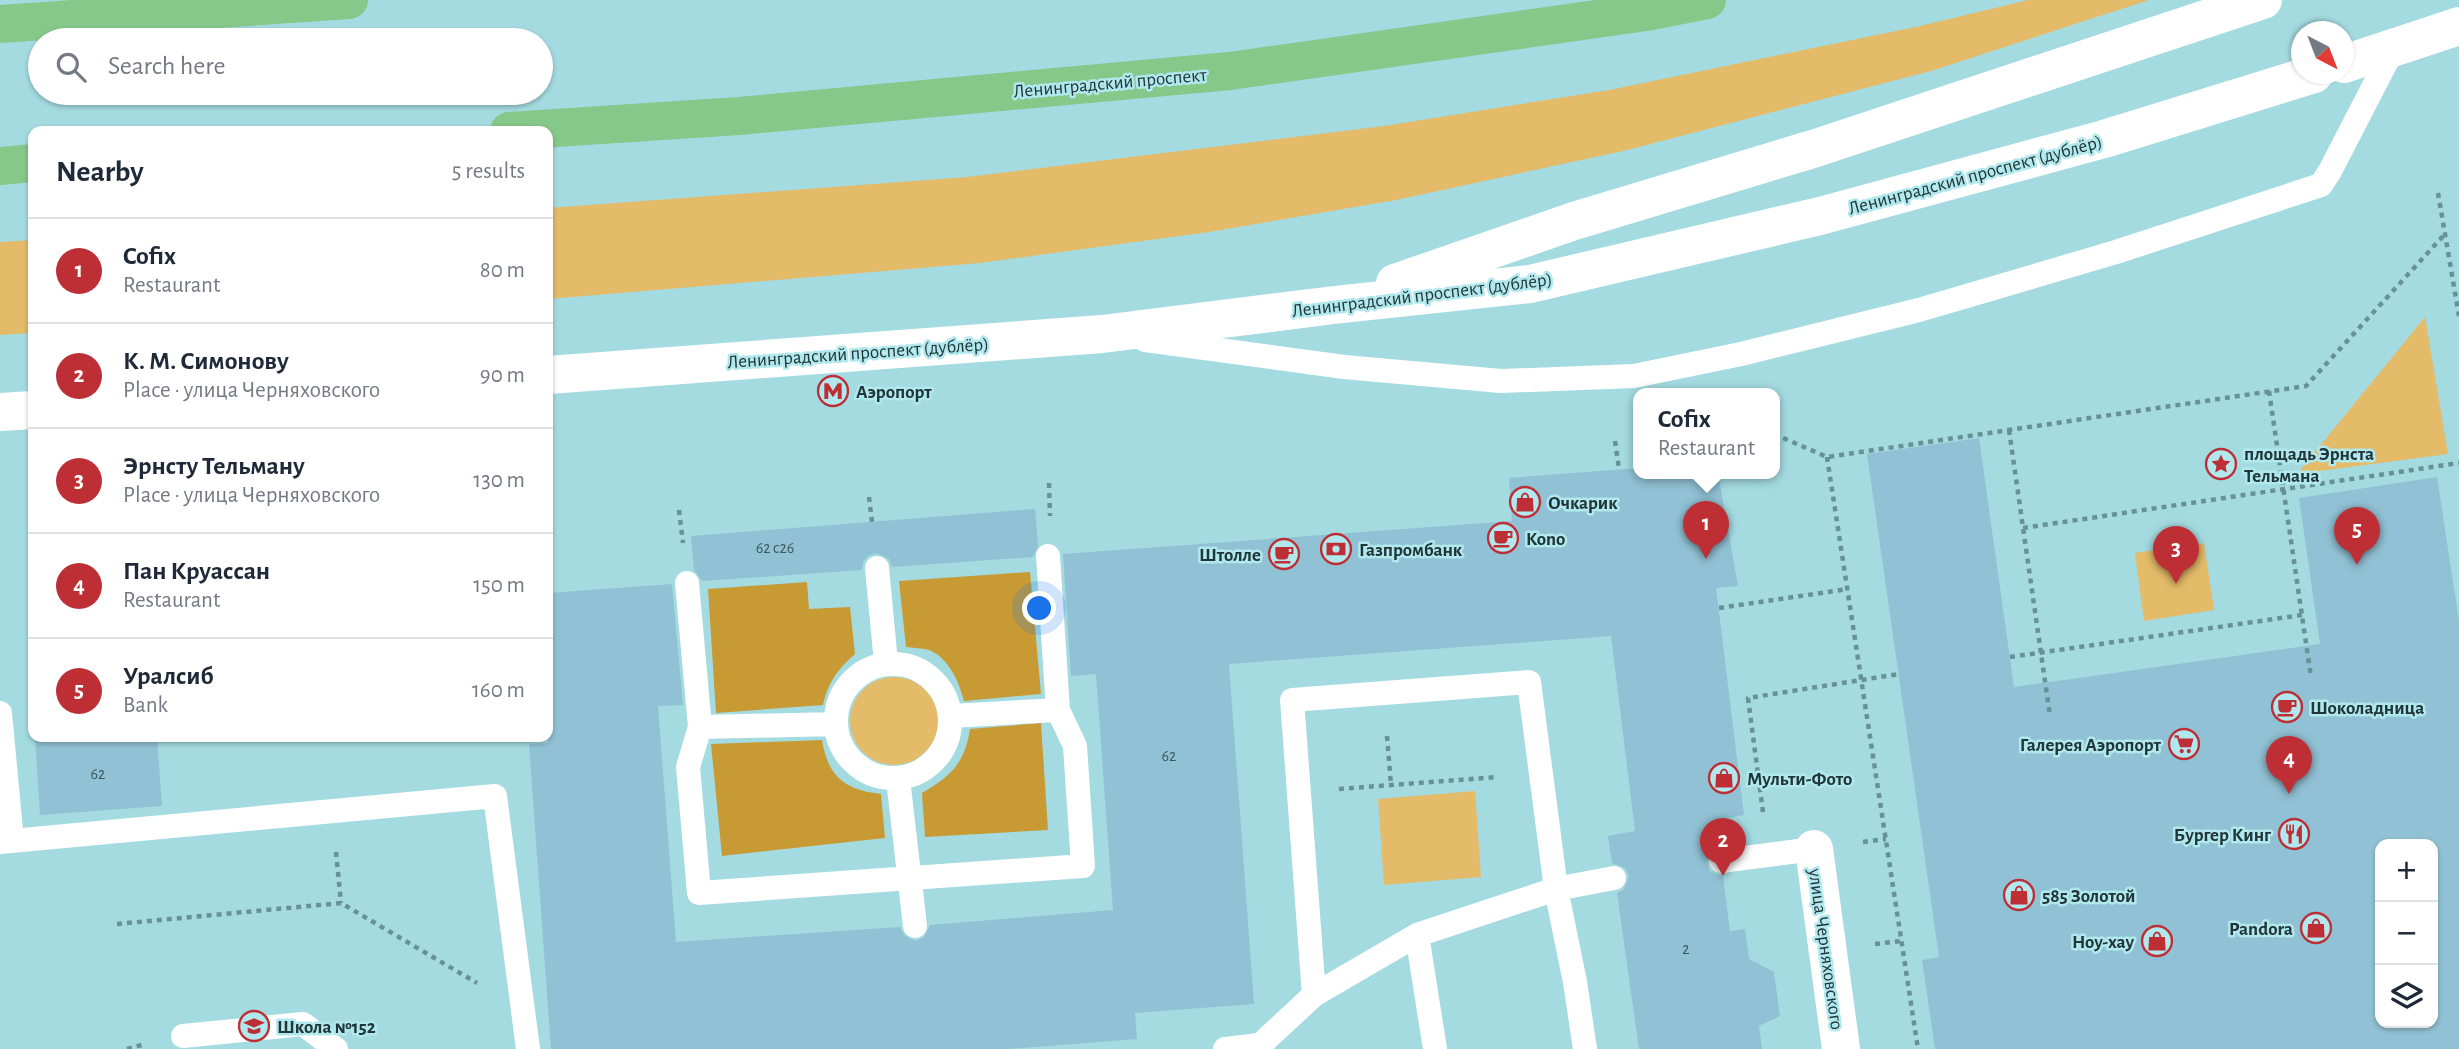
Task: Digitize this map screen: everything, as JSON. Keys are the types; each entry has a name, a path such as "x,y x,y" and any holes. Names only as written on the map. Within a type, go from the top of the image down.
{"main road":[{"path":"0,24 349,0"},
{"name":"Ленинградский проспект","path":"553,128 739,116 1230,71 1646,12 1707,0"},
{"path":"1334,305 1574,220 1815,148 2263,0"},
{"path":"2354,61 2459,26"},
{"name":"Ленинградский проспект (дублёр)","path":"553,376 1102,334 1530,284 1794,222 2104,139 2291,81"},
{"path":"0,166 28,163"},
{"path":"0,412 28,410"},
{"name":"улица Черняховского","path":"1814,849 1841,1049"}],"lane":[{"path":"1102,334 1344,367 1501,381 1634,376 1741,354 1919,310 2116,252 2321,185 2393,49"},
{"path":"687,583 700,727 688,767 699,893 910,876 1083,866 1075,746 1058,710 1048,556"},
{"path":"877,568 886,663"},
{"path":"886,663 905,664 922,671 936,683 946,698 950,716 949,734 943,751 915,774 898,779 880,777 862,770 849,758 840,742 836,724 837,707 844,691 855,678 870,668 886,663"},
{"path":"1314,995 1292,700 1529,682 1556,889 1575,982 1585,1049"},
{"path":"950,716 1058,710"},
{"path":"0,712 6,841 495,796 528,1049"},
{"path":"700,727 836,724"},
{"path":"898,779 915,926"},
{"path":"1721,861 1814,849"},
{"path":"1225,1049 1260,1045 1314,995 1417,935 1556,889 1614,878"},
{"path":"1417,935 1435,1049"},
{"path":"183,1036 303,1024 336,1049"}],"path":[{"path":"2438,193 2459,316"},
{"path":"1780,437 1827,457 2306,386 2445,234"},
{"path":"2269,391 2311,677"},
{"path":"2010,430 2050,716"},
{"path":"1615,441 1619,469"},
{"path":"1827,457 1918,1049"},
{"path":"2023,528 2459,463"},
{"path":"869,497 872,522"},
{"path":"1719,608 1847,589"},
{"path":"2010,657 2302,615"},
{"path":"1768,855 1748,698 1899,674"},
{"path":"1384,693 1391,785"},
{"path":"1299,792 1541,774"},
{"path":"332,811 341,903"},
{"path":"117,924 341,903 523,1010"}],"shaded area":[{"path":"2028,0 2149,0 1931,71 1623,151 1396,200 1209,232 980,263 553,299 553,208 967,177 1384,126 1609,90 1920,26"},
{"path":"28,240 28,333 0,335 0,242"},
{"path":"2425,317 2448,454 2297,474"},
{"path":"2204,543 2214,610 2144,621 2135,553"},
{"path":"1030,572 1041,694 964,701 956,679 942,659 929,650 906,647 899,581"},
{"path":"807,582 809,609 850,607 855,654 834,676 823,705 716,713 708,589"},
{"path":"894,677 919,684 931,696 938,721 931,746 919,758 894,765 869,758 857,746 850,721 857,696 869,684"},
{"path":"1041,723 1048,830 925,837 922,793 941,781 955,767 968,741 970,729"},
{"path":"822,740 829,763 840,779 857,789 881,794 885,838 722,856 711,744"},
{"path":"1475,791 1481,877 1384,885 1378,799"}],"building":[{"name":"Галерея Аэропорт","path":"1979,438 2014,687 2320,644 2299,498 2437,477 2459,621 2459,1049 1935,1049 1922,960 1939,957 1867,454"},
{"path":"1633,468 1633,479 1719,479 1738,586 1716,588 1744,815 1717,820 1719,846 1711,850 1706,862 1710,871 1723,876 1730,931 1745,929 1749,959 1774,972 1780,1016 1759,1026 1762,1049 1639,1049 1617,893 1624,889 1629,876 1625,868 1612,863 1608,836 1635,831 1611,636 1229,664 1254,1004 1135,1013 1137,1039 1008,1049 551,1049 529,744 553,742 553,593 672,584 683,705 658,706 676,942 900,927 904,935 916,941 924,937 930,925 1113,910 1096,674 1071,676 1063,554 1512,521 1509,478"},
{"path":"1035,509 1038,546 1033,557 892,567 889,559 876,553 863,562 862,570 702,581 694,570 691,536"},
{"path":"35,742 157,742 162,806 40,815"}],"place":[{"name":"Аэропорт","path":"833,391"},
{"name":"площадь Эрнста Тельмана","path":"2221,464"},
{"name":"Очкарик","path":"1525,502"},
{"name":"Kono","path":"1503,538"},
{"name":"Газпромбанк","path":"1336,549"},
{"name":"Штолле","path":"1284,554"},
{"name":"Cofix","path":"1706,559"},
{"name":"Уралсиб","path":"2357,565"},
{"name":"Эрнсту Тельману","path":"2176,584"},
{"name":"Шоколадница","path":"2287,707"},
{"name":"Галерея Аэропорт","path":"2184,744"},
{"name":"Мульти-Фото","path":"1724,778"},
{"name":"Пан Круассан","path":"2289,794"},
{"name":"Бургер Кинг","path":"2294,834"},
{"name":"К. М. Симонову","path":"1723,876"},
{"name":"585 Золотой","path":"2019,895"},
{"name":"Pandora","path":"2316,928"},
{"name":"Ноу-хау","path":"2157,941"},
{"name":"Школа №152","path":"254,1026"}]}
